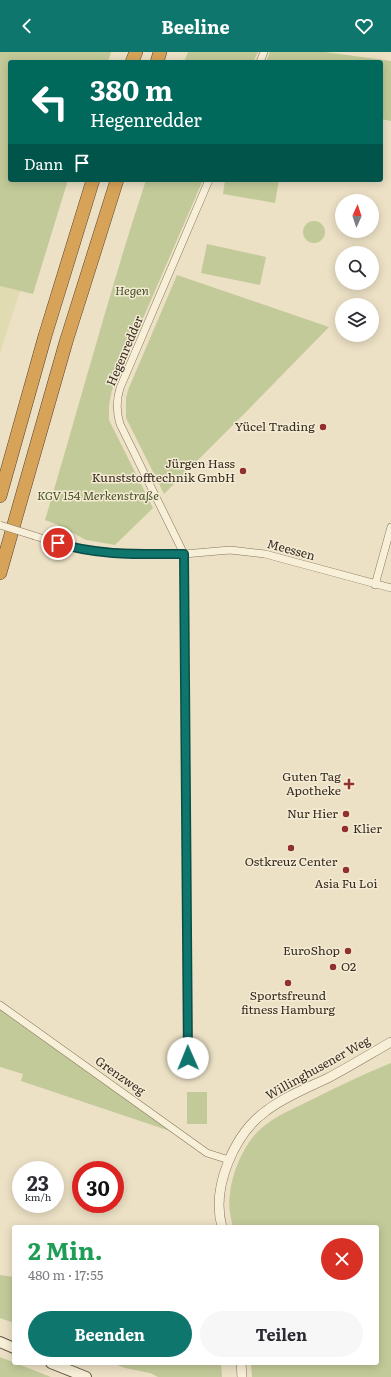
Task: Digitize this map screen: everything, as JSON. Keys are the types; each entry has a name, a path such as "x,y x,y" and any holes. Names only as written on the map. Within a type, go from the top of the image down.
{"highway":[{"path":"0,496 45,336 93,182"},
{"path":"0,573 66,342 102,223 116,182"}],"main road":[{"path":"0,1342 12,1347"},
{"path":"56,1365 86,1377"}],"street":[{"name":"Hegenredder","path":"184,554 120,424 116,412 117,398 120,388 208,182"},
{"path":"0,525 69,547 94,551 126,554 184,554 188,1074"},
{"path":"375,585 391,527"},
{"name":"Meessen","path":"184,554 230,550 265,554 375,585 391,588"},
{"name":"Grenzweg","path":"0,1005 207,1153 229,1160"},
{"name":"Willinghusener Weg","path":"222,1225 219,1212 222,1179 229,1160 251,1124 265,1111 276,1104 330,1077 391,1042"},
{"path":"241,1365 242,1377"}],"shaded area":[{"path":"0,286 20,291 0,353"}],"green space":[{"path":"0,52 111,52 109,60 8,60 8,182 67,182 33,294 0,286"},
{"path":"188,52 258,52 254,60 185,60"},
{"path":"270,52 325,52 391,61 391,121 383,119 383,60 267,60"},
{"path":"145,182 202,182 112,390 109,405 109,420 153,508 115,545 86,540 58,525 45,520 132,222"},
{"path":"225,182 279,182 275,203 223,194"},
{"path":"314,221 322,224 325,232 322,240 314,243 306,240 303,232 306,224"},
{"path":"207,244 266,257 260,285 201,273"},
{"path":"177,275 329,327 164,494 126,418 126,398 128,390"},
{"path":"0,1008 168,1128 167,1130 21,1081 23,1074 0,1067"},
{"path":"391,1063 391,1377 252,1377 251,1365 379,1365 379,1225 232,1225 230,1215 229,1202 233,1176 240,1158 256,1133 286,1112"},
{"path":"187,1092 207,1092 207,1124 187,1124"},
{"path":"0,1275 12,1277 12,1322 0,1318"},
{"path":"0,1357 12,1362 12,1365 20,1365 51,1377 0,1377"},
{"path":"117,1365 221,1365 222,1377 158,1377 150,1373"}],"place":[{"name":"Yücel Trading","path":"323,427"},
{"name":"Jürgen Hass Kunststofftechnik GmbH","path":"243,471"},
{"name":"Guten Tag Apotheke","path":"349,784"},
{"name":"Nur Hier","path":"346,814"},
{"name":"Klier","path":"345,829"},
{"name":"Ostkreuz Center","path":"291,848"},
{"name":"Asia Fu Loi","path":"346,870"},
{"name":"EuroShop","path":"348,951"},
{"name":"O2","path":"333,967"},
{"name":"Sportsfreund fitness Hamburg","path":"288,983"}],"route":[{"path":"58,543 69,547 126,554 184,554 188,1058"}],"park label":[{"name":"Hegen","path":"132,291"},
{"name":"KGV 154 Merkenstraße","path":"98,496"}]}
